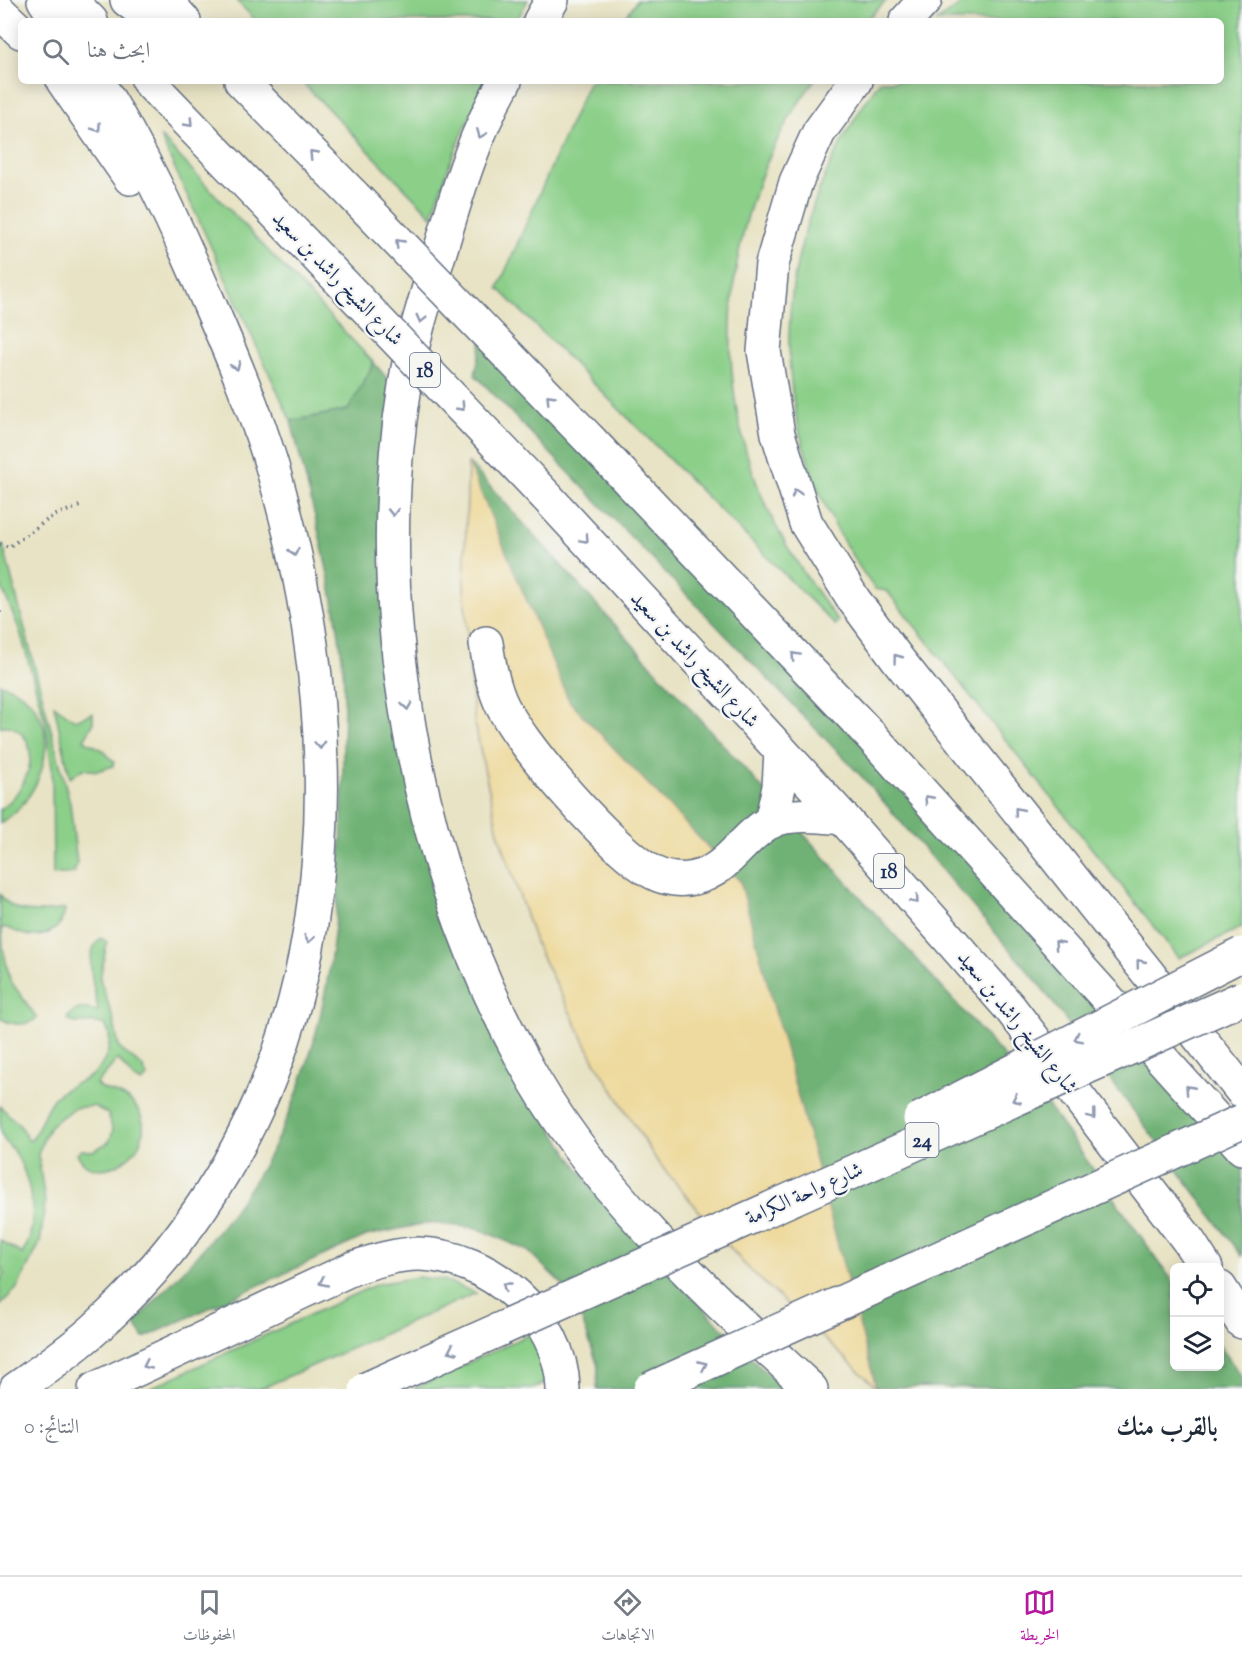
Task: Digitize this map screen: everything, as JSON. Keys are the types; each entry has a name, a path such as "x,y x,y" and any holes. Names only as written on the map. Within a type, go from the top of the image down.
{"main road":[{"path":"44,0 56,18"},
{"path":"70,0 88,18"},
{"path":"127,0 151,18"},
{"path":"165,0 181,18"},
{"path":"542,18 552,0"},
{"path":"909,18 925,0"},
{"path":"0,12 18,29"},
{"path":"65,84 100,132 213,312"},
{"path":"16,1389 98,1327 140,1284 205,1202 238,1146 275,1066 303,974 316,905 323,795 318,707 308,624 290,534 271,465 253,411 213,312 162,196 99,84"},
{"name":"شارع الشيخ راشد بن سعيد","path":"151,84 546,496 843,818 1010,1008 1188,1240 1203,1263"},
{"path":"244,84 590,440 873,738 1242,1148"},
{"path":"504,84 459,188 427,294 405,385 392,503 396,620 406,704 423,795 447,883 484,979 523,1062 594,1169 726,1311 811,1389"},
{"path":"854,84 819,132 796,182 772,264 764,351 777,434 806,523 854,600 898,661 1242,1091"},
{"path":"486,643 494,682 514,728 625,855 656,875 674,880 693,879 711,873 727,862 771,822 806,817 843,818"},
{"path":"771,822 779,787 781,752"},
{"path":"601,1283 1242,954"},
{"name":"شارع واحة الكرامة","path":"366,1389 1242,998"},
{"path":"650,1389 1242,1120"},
{"path":"852,1297 1242,1139"},
{"path":"95,1389 353,1269 386,1257 420,1254 455,1259 487,1272 515,1293 538,1319 554,1350 563,1389"},
{"path":"1224,1294 1242,1322"}],"path":[{"path":"0,544 9,547 53,516 80,506"}],"green space":[{"path":"236,0 528,0 518,18 253,18"},
{"path":"637,0 887,0 868,18 625,18"},
{"path":"967,0 1242,0 1242,927 1179,958 887,591 875,589 836,528 809,464 793,400 789,335 796,270 813,205 842,142 878,84 1224,84 1224,18 941,18"},
{"path":"304,84 484,84 450,163 432,216"},
{"path":"588,84 812,84 784,127 761,177 744,230 734,285 731,340 735,395 746,449 764,501 788,548 838,621 835,625 498,288"},
{"path":"160,136 374,363 348,410 291,421"},
{"path":"482,340 883,757 1242,1162 1242,1256 1039,984 865,780 475,375"},
{"path":"374,363 392,384 383,640 512,1069 601,1202 764,1371 786,1389 597,1389 598,1366 582,1320 565,1287 528,1251 477,1228 427,1223 366,1236 144,1338 134,1323 220,1229 250,1188 287,1119 320,1019 330,966 340,861 344,682 338,628 327,568 291,421 348,410"},
{"path":"468,462 1046,1103 1170,1277 1170,1371 1224,1371 1224,1352 1242,1377 1242,1389 876,1387 740,881 569,701"},
{"path":"3,545 70,803 77,864 74,873 53,875 52,768 45,721 20,631 0,583 0,546"},
{"path":"0,684 22,694 36,710 44,729 45,750 41,771 32,792 18,809 0,823 0,809 16,795 27,774 30,752 21,733 11,727 0,727"},
{"path":"54,705 75,720 93,713 93,724 84,740 103,750 114,762 113,766 97,771 83,769 70,778"},
{"path":"0,894 6,902 21,910 39,912 65,909 61,922 46,934 26,935 2,927 3,948 10,980 37,1018 23,1024 0,1018"},
{"path":"101,938 107,942 100,979 113,1018 119,1048 143,1067 147,1077 142,1082 134,1079 118,1059 96,1084 128,1099 138,1110 143,1125 141,1140 134,1152 123,1162 110,1167 97,1168 85,1164 77,1153 81,1150 93,1151 109,1142 113,1131 108,1114 94,1106 74,1108 51,1125 38,1154 45,1203 40,1243 17,1288 0,1306 0,1284 4,1274 0,1265 0,1240 22,1254 31,1230 32,1205 22,1167 1,1134 0,1106 21,1127 28,1140 31,1140 53,1099 65,1089 95,1073 104,1061 109,1046 108,1031 105,1025 94,1022 75,1023 67,1019 77,1010 98,1011 91,963 95,945"},
{"path":"417,1277 444,1280 476,1293 260,1389 148,1389 377,1284"},
{"path":"540,1329 555,1378 532,1389 413,1389"}],"sand":[{"path":"468,462 569,701 740,881 876,1387 744,1264 657,1161 594,1060 536,945 498,832 474,721 464,588"}]}
